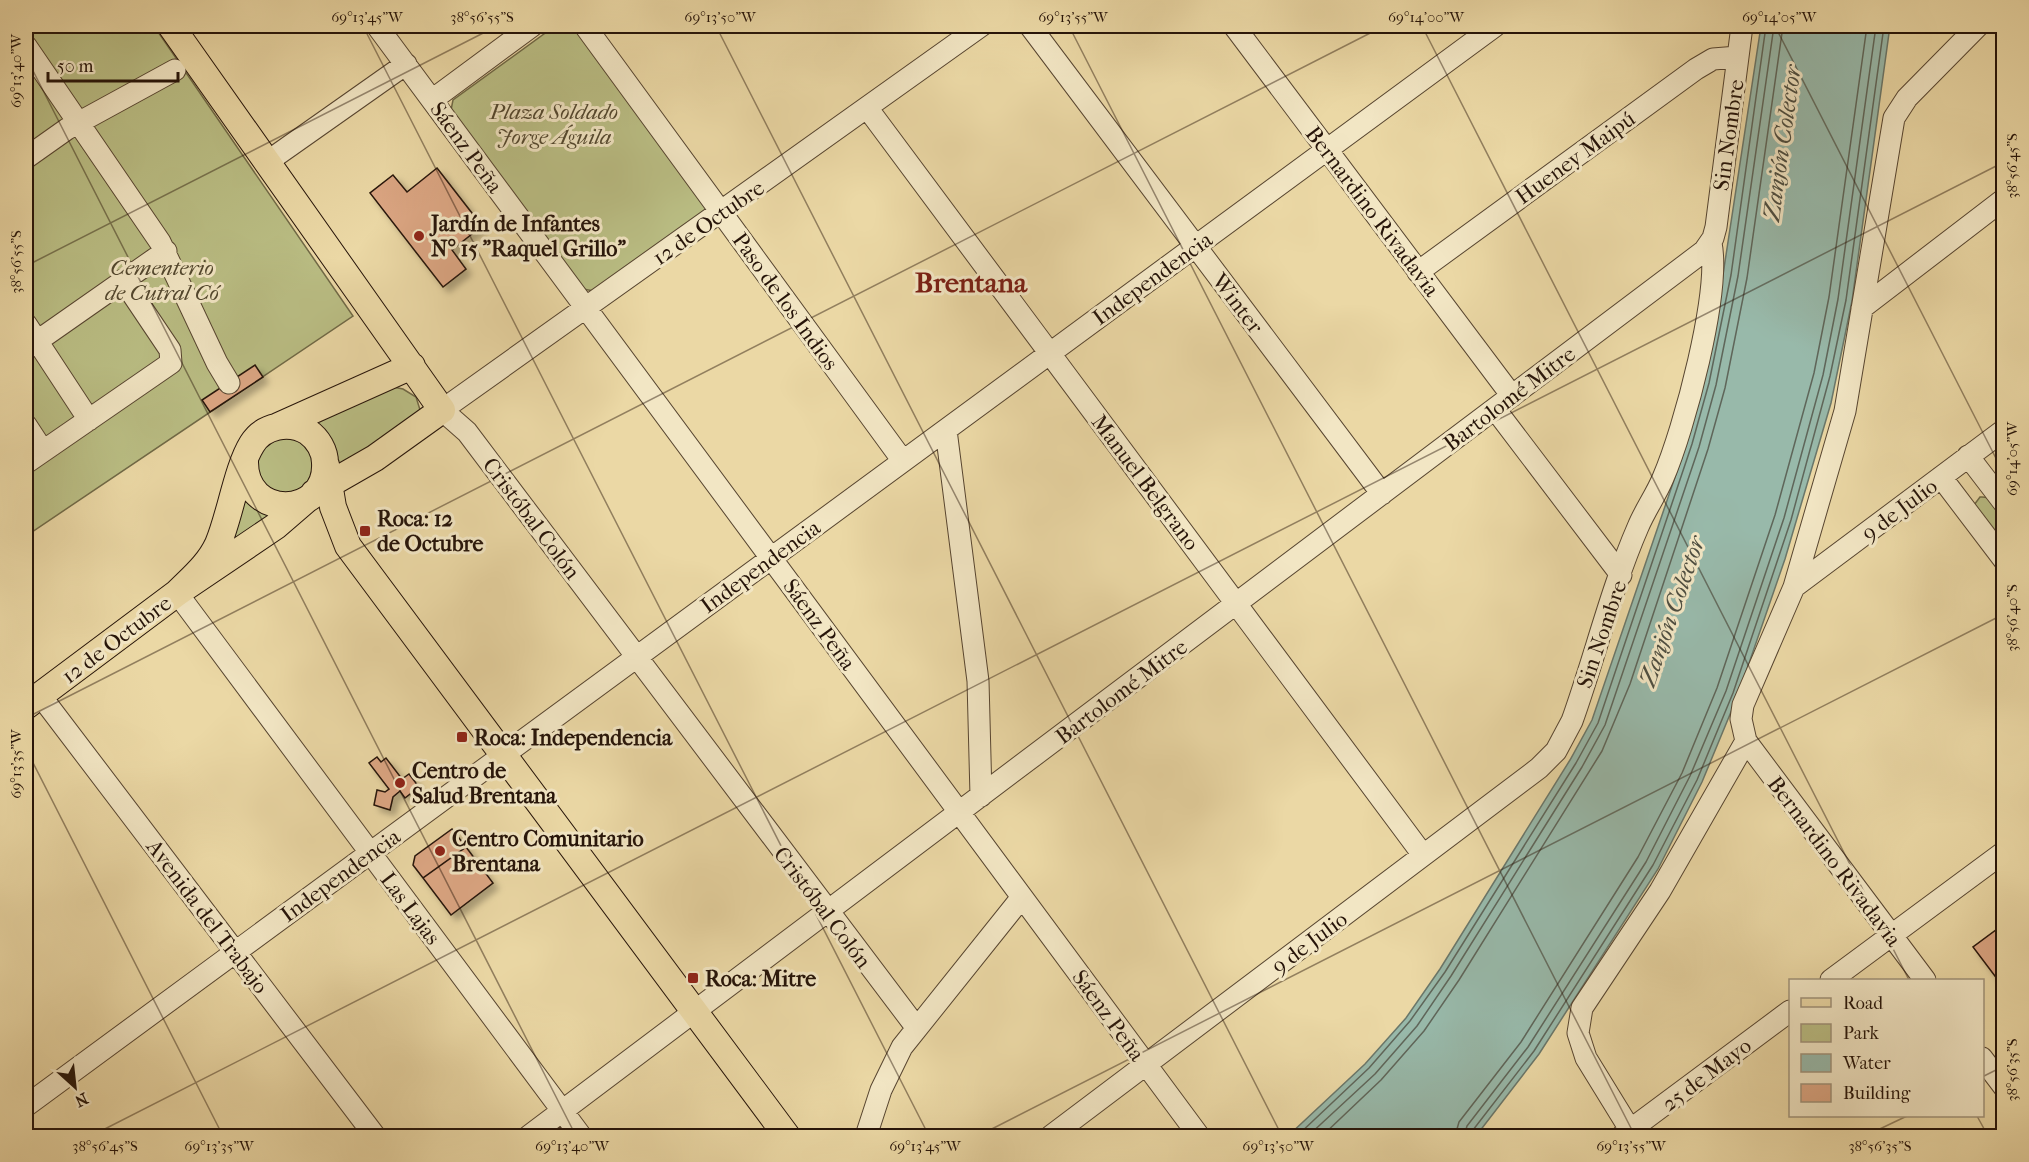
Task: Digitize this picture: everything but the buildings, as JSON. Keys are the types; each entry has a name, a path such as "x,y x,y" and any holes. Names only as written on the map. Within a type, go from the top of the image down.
{"main road":[{"name":"Cristóbal Colón","path":"171,26 442,410"},
{"name":"12 de Octubre","path":"177,593 203,568 215,550 256,439 276,426 412,366"},
{"name":"12 de Octubre","path":"33,701 177,593 227,562 309,493 375,458 442,410"},
{"path":"276,426 292,426 307,432 318,443 309,493 318,520 348,546 787,1137"},
{"path":"246,461 247,477 255,491 267,501 309,493"},
{"path":"309,493 339,525 348,546"}],"street":[{"name":"Sáenz Peña","path":"377,26 1199,1137"},
{"path":"432,100 532,26"},
{"name":"Paso de los Indios","path":"585,26 903,461"},
{"name":"12 de Octubre","path":"442,410 981,26"},
{"name":"Winter","path":"1030,26 1382,494"},
{"name":"Bernardino Rivadavia","path":"1234,26 1418,272 1503,403 1622,575"},
{"name":"Sin Nombre","path":"1562,742 1576,710 1638,526 1664,476 1688,400 1713,273 1711,243 1716,227 1742,26"},
{"path":"1629,1135 1581,1046 1578,1021 1582,1008 1660,891 1746,741 1741,719 1743,705 1794,587 1845,411 1894,118 1907,98 1978,26"},
{"name":"Independencia","path":"26,1107 1491,27"},
{"path":"26,46 166,251 217,363 229,383"},
{"name":"Hueney Maipú","path":"1418,272 1702,65 1713,59 1738,57"},
{"path":"267,162 406,64"},
{"path":"26,158 79,123 175,70"},
{"name":"Manuel Belgrano","path":"868,108 1424,855"},
{"path":"1862,308 2004,199"},
{"name":"Bartolomé Mitre","path":"529,1137 1700,254 1711,243"},
{"path":"89,420 29,338 166,251"},
{"path":"26,425 34,457 167,367 172,360 170,350 123,280"},
{"name":"Cristóbal Colón","path":"442,410 467,432 899,1008 916,1027"},
{"path":"946,430 978,672 981,796"},
{"name":"9 de Julio","path":"1794,587 2004,430"},
{"path":"1968,456 2004,503"},
{"path":"1941,477 2004,560"},
{"name":"Las Lajas","path":"177,593 581,1137"},
{"name":"Avenida del Trabajo","path":"33,701 235,952 375,1137"},
{"name":"Bernardino Rivadavia","path":"1746,741 1923,979"},
{"name":"9 de Julio","path":"1052,1137 1539,768 1562,742"},
{"path":"1834,979 2004,852"},
{"path":"866,1137 881,1090 902,1047 1022,897"},
{"name":"25 de Mayo","path":"1629,1135 1789,1013"},
{"path":"1984,1059 2004,1086"}],"green space":[{"name":"Cementerio de Cutral Có","path":"26,26 154,26 353,316 26,536"},
{"name":"Plaza Soldado Jorge Águila","path":"555,26 576,26 709,208 594,291 583,289 451,110 453,100"},
{"path":"393,387 403,389 416,397 421,413 334,475 311,422"},
{"path":"285,437 296,439 305,445 311,454 313,465 311,476 305,485 296,491 285,493 274,491 265,485 259,476 257,465 259,454 265,445 274,439"},
{"path":"244,497 254,508 272,514 229,550"},
{"path":"1980,497 1995,502 1999,508 2003,524 2003,548 1974,505"}],"water":[{"name":"Zanjón Colector","path":"1761,26 1890,26 1852,301 1831,403 1785,559 1738,695 1702,782 1658,869 1539,1054 1476,1136 1288,1136 1365,1064 1406,1018 1440,969 1570,760 1592,720 1687,442 1715,327"}],"place":[{"name":"Jardín de Infantes N° 15 \"Raquel Grillo\"","path":"419,236"},
{"name":"Roca: 12 de Octubre","path":"365,531"},
{"name":"Roca: Independencia","path":"462,737"},
{"name":"Centro de Salud Brentana","path":"400,783"},
{"name":"Centro Comunitario Brentana","path":"440,851"},
{"name":"Roca: Mitre","path":"693,978"}],"district":[{"name":"Brentana","path":"971,282"}]}
